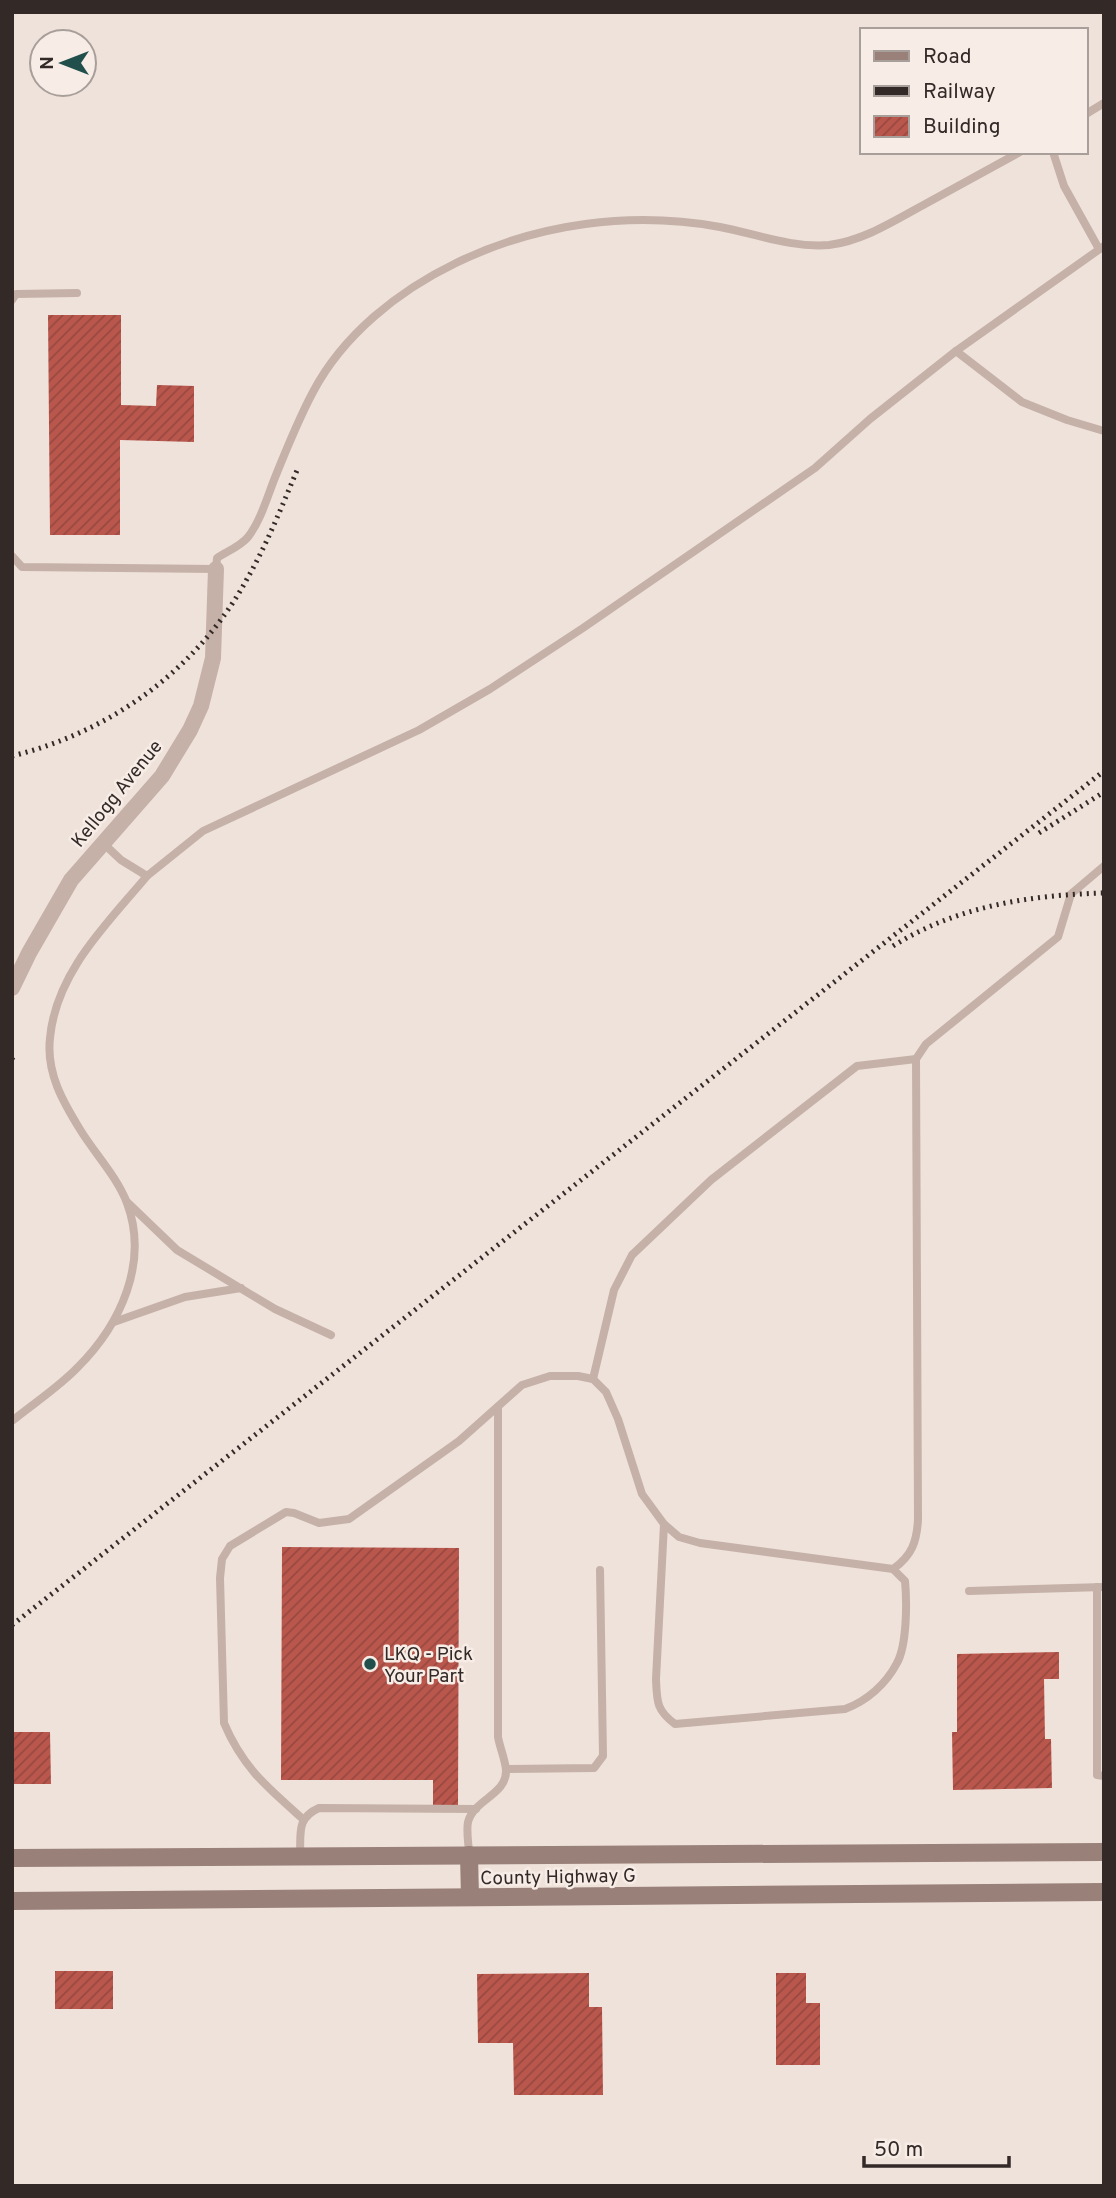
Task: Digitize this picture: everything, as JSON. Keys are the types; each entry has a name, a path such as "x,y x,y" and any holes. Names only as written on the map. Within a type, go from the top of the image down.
{"main road":[{"name":"County Highway G","path":"12,1857 1104,1852"},
{"path":"469,1855 470,1898"},
{"name":"County Highway G","path":"12,1901 1104,1892"}],"street":[{"name":"Kellogg Avenue","path":"12,988 71,880 162,776 201,706 213,657 216,569"}],"lane":[{"path":"1088,113 1104,103"},
{"path":"12,556 22,567 216,569 217,558 247,539 264,507 314,390 350,338 387,306 456,263 497,246 536,234 620,220 660,219 720,227 793,244 830,244 859,237 891,223 1016,154"},
{"path":"12,1421 79,1367 114,1322 128,1291 135,1264 135,1230 126,1201 113,1177 90,1146 56,1086 49,1062 50,1036 56,1005 71,973 92,942 147,876 203,831 409,735 489,689 583,628 815,468 870,419 956,351 1102,248 1064,186 1054,154"},
{"path":"12,300 16,294 77,293"},
{"path":"956,351 1022,402 1068,420 1104,430"},
{"path":"103,844 121,860 147,876"},
{"path":"893,1569 903,1562 912,1550 917,1537 918,1519 916,1059 926,1044 1058,937 1071,894 1104,866"},
{"path":"593,1379 614,1290 632,1255 711,1180 857,1066 916,1059"},
{"path":"126,1201 177,1250 275,1308 331,1335"},
{"path":"114,1322 185,1297 241,1289"},
{"path":"303,1819 246,1765 224,1723 220,1578 222,1559 230,1546 285,1512 319,1523 349,1519 459,1441 522,1385 550,1376 593,1379 606,1392 618,1419 642,1494 664,1524 679,1537 700,1543 893,1569 905,1581 907,1611 898,1661 863,1702 845,1709 674,1724 664,1716 657,1704 664,1524"},
{"path":"469,1855 468,1821 476,1809 497,1791 505,1778 506,1769 498,1737 498,1407"},
{"path":"506,1769 594,1768 603,1756 600,1570"},
{"path":"969,1591 1100,1587 1097,1775 1104,1776"},
{"path":"300,1856 303,1819 308,1812 319,1808 476,1809"}],"building":[{"path":"48,315 121,315 121,405 156,406 157,385 194,386 194,442 120,440 120,535 50,535"},
{"name":"LKQ - Pick Your Part","path":"282,1547 459,1548 458,1806 433,1806 433,1780 281,1780"},
{"path":"1059,1652 1059,1679 1044,1679 1045,1739 1051,1739 1052,1788 953,1790 952,1732 957,1732 957,1654"},
{"path":"12,1732 50,1732 51,1784 12,1784"},
{"path":"55,1971 113,1971 113,2009 55,2009"},
{"path":"589,1973 589,2007 602,2007 603,2095 514,2095 513,2043 478,2043 477,1974"},
{"path":"776,1973 806,1973 806,2003 820,2003 820,2065 776,2065"}],"railway":[{"path":"12,756 84,731 117,713 148,692 204,641 247,579 268,539 298,468"},
{"path":"12,1625 1104,771"},
{"path":"1039,833 1104,792"},
{"path":"893,946 943,921 995,905 1049,896 1104,893"},
{"path":"12,1059 15,1053"}],"place":[{"name":"LKQ - Pick Your Part","path":"370,1664"}]}
